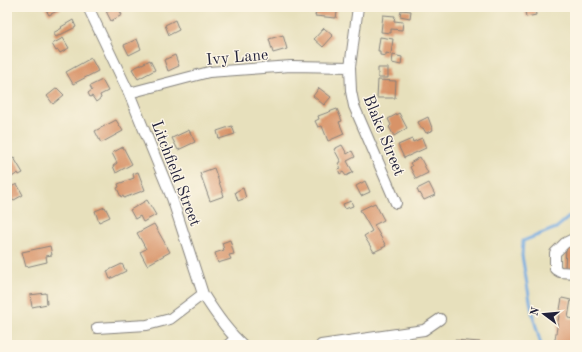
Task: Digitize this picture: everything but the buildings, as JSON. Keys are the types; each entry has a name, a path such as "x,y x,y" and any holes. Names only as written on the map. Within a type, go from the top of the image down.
{"street":[{"name":"Litchfield Street","path":"88,7 130,93 172,198 203,294 236,343"},
{"name":"Blake Street","path":"358,7 350,67 351,91 354,106 396,202"},
{"name":"Ivy Lane","path":"130,93 209,72 291,66 350,67"},
{"path":"575,238 565,243 555,253 555,269 560,272 575,273"},
{"path":"97,328 147,325 170,319 203,294"},
{"path":"321,345 424,330 440,319"}],"waterway":[{"path":"541,345 532,312 522,256 523,241 556,228 575,212"}]}
